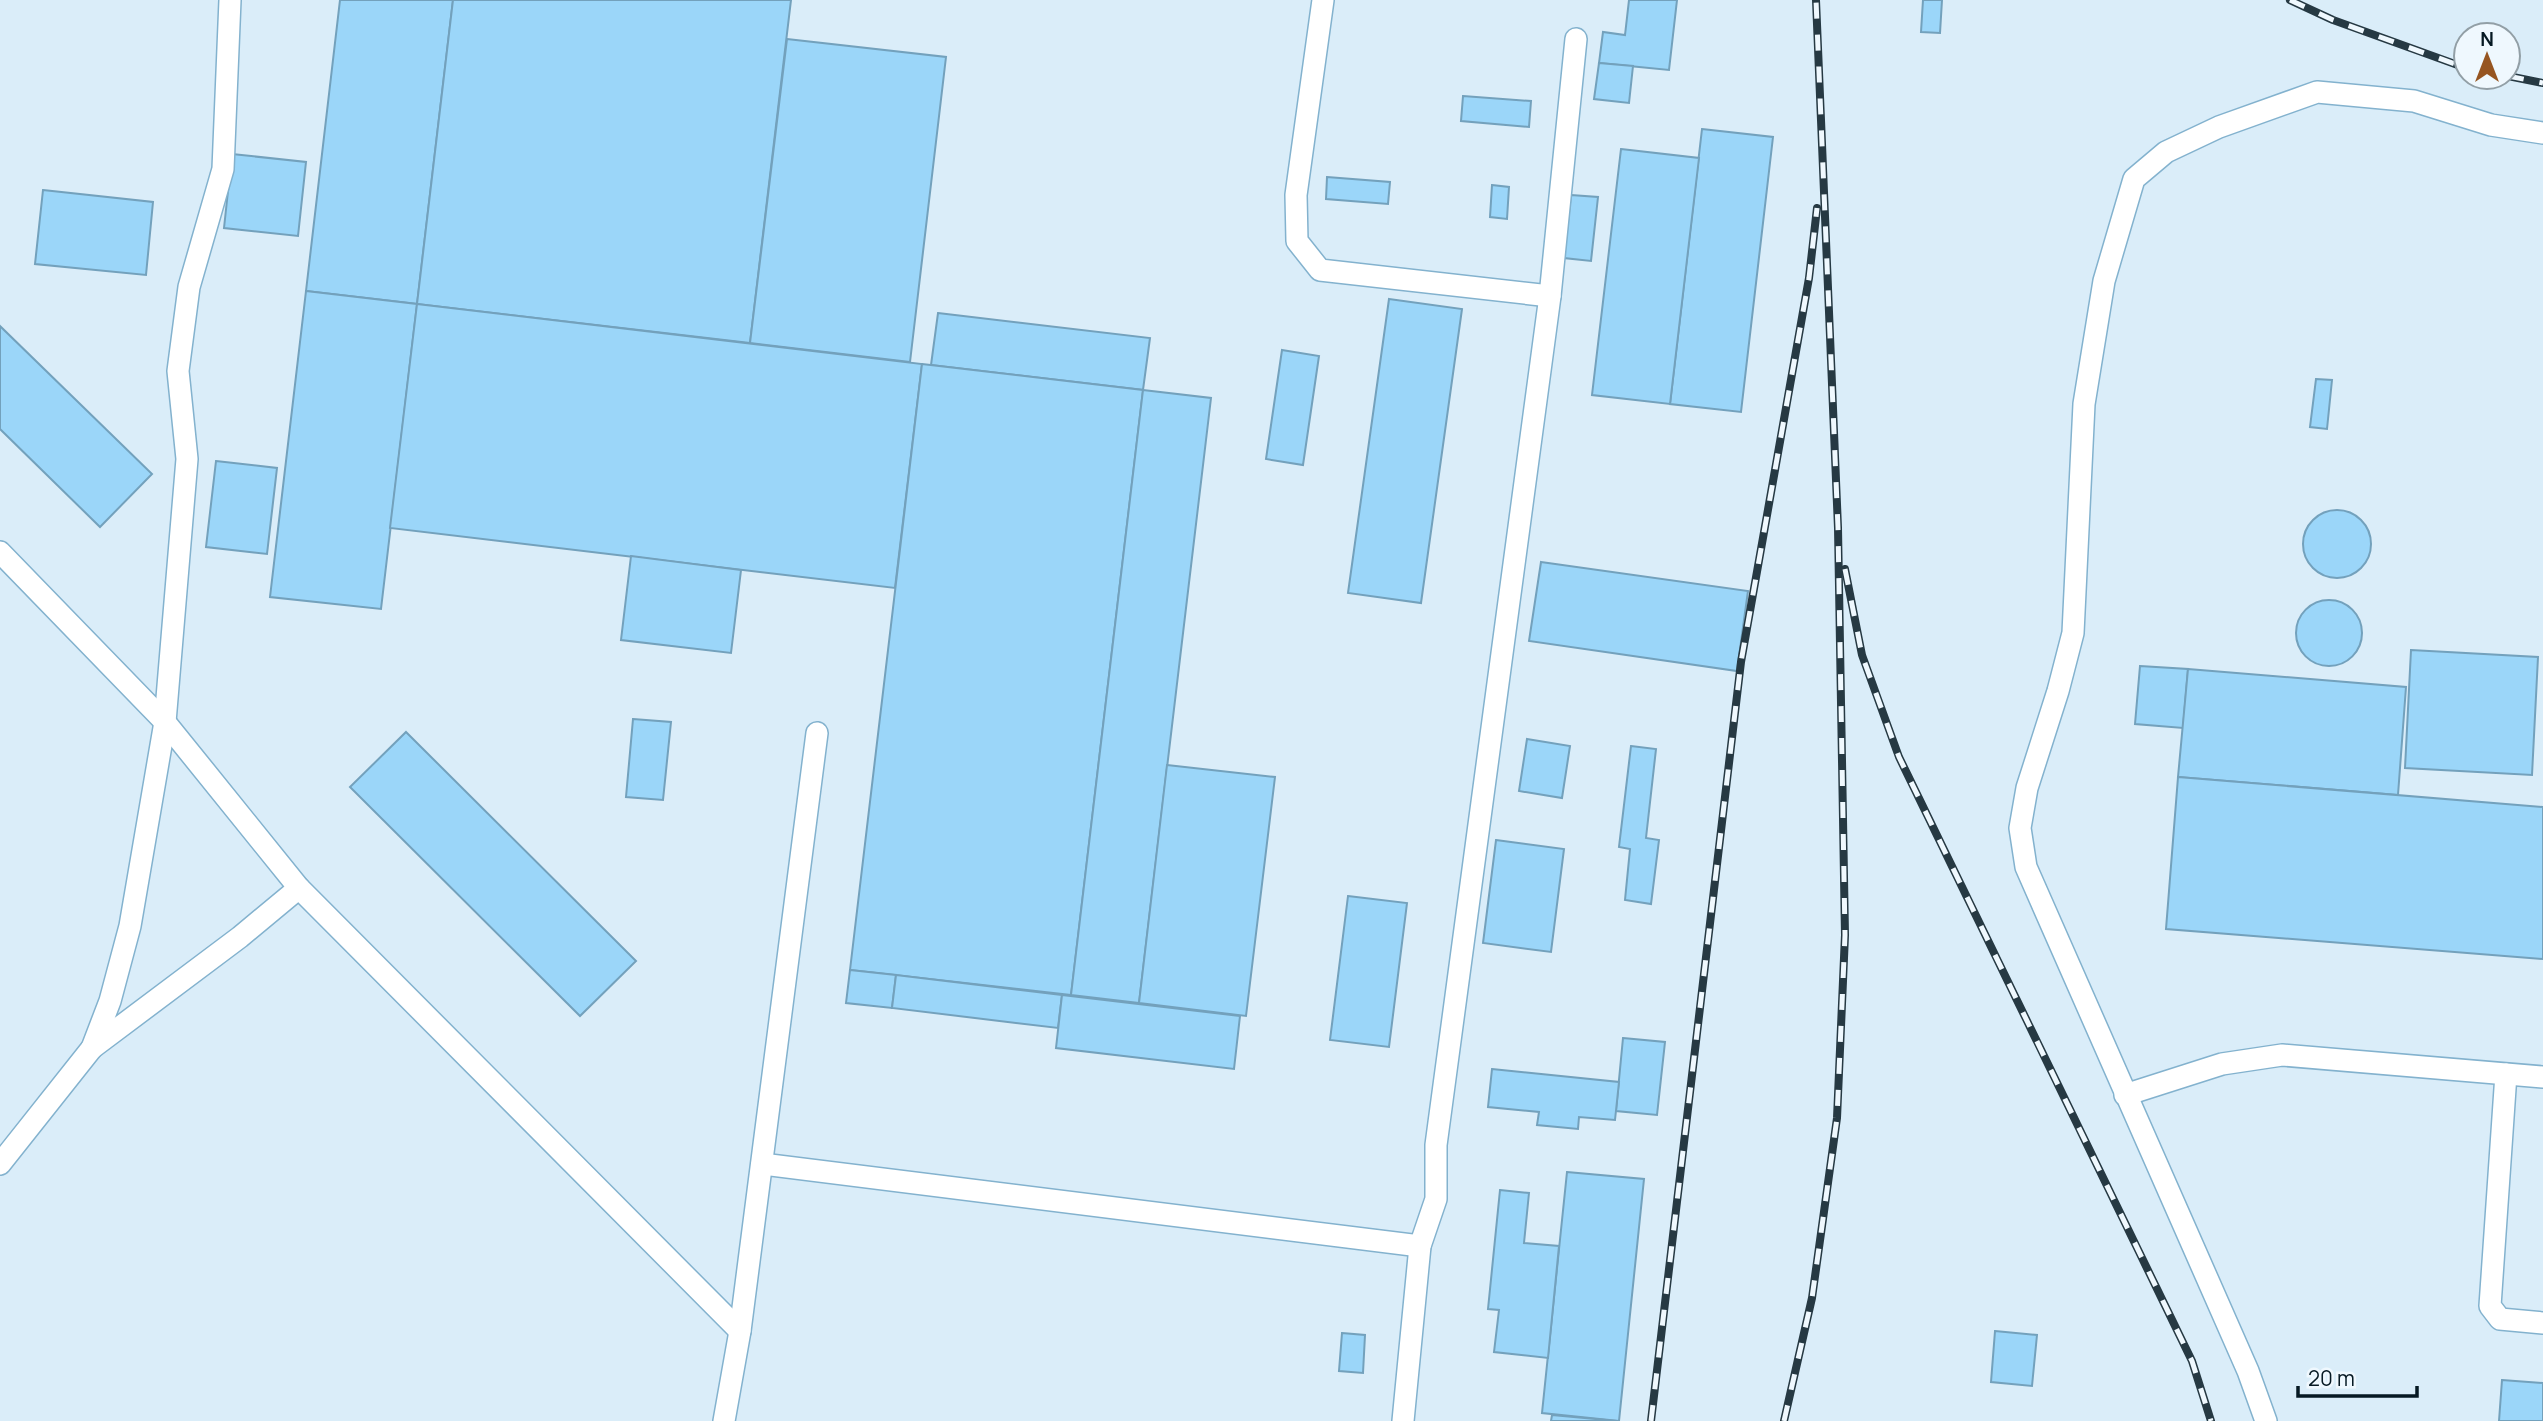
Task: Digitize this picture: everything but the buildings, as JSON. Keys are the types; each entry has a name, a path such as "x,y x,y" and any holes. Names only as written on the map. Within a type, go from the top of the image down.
{"lane":[{"path":"92,1048 110,1001 130,926 165,722 187,459 178,371 189,287 223,169 230,0"},
{"path":"1323,0 1296,195 1297,241 1320,270 1550,296"},
{"path":"1403,1421 1420,1245 1436,1199 1436,1145 1550,296 1576,39"},
{"path":"2266,1421 2248,1371 2124,1095 2026,867 2020,828 2027,788 2058,691 2073,633 2084,404 2104,281 2134,179 2166,152 2219,127 2317,92 2414,101 2491,125 2543,133"},
{"path":"0,552 165,722 299,888 740,1331"},
{"path":"724,1421 740,1331 817,733"},
{"path":"0,1164 92,1048 240,937 299,888"},
{"path":"2124,1095 2222,1064 2282,1055 2543,1077"},
{"path":"2506,1074 2490,1306 2500,1320 2543,1323"},
{"path":"762,1164 1420,1245"}],"railway":[{"path":"1784,1421 1812,1298 1837,1118 1845,935 1838,528 1816,0"},
{"path":"2290,0 2333,20 2452,63"},
{"path":"2522,79 2543,83"},
{"path":"1651,1421 1741,662 1809,278 1817,208"},
{"path":"1845,569 1862,655 1899,757 2192,1361 2211,1421"}]}
